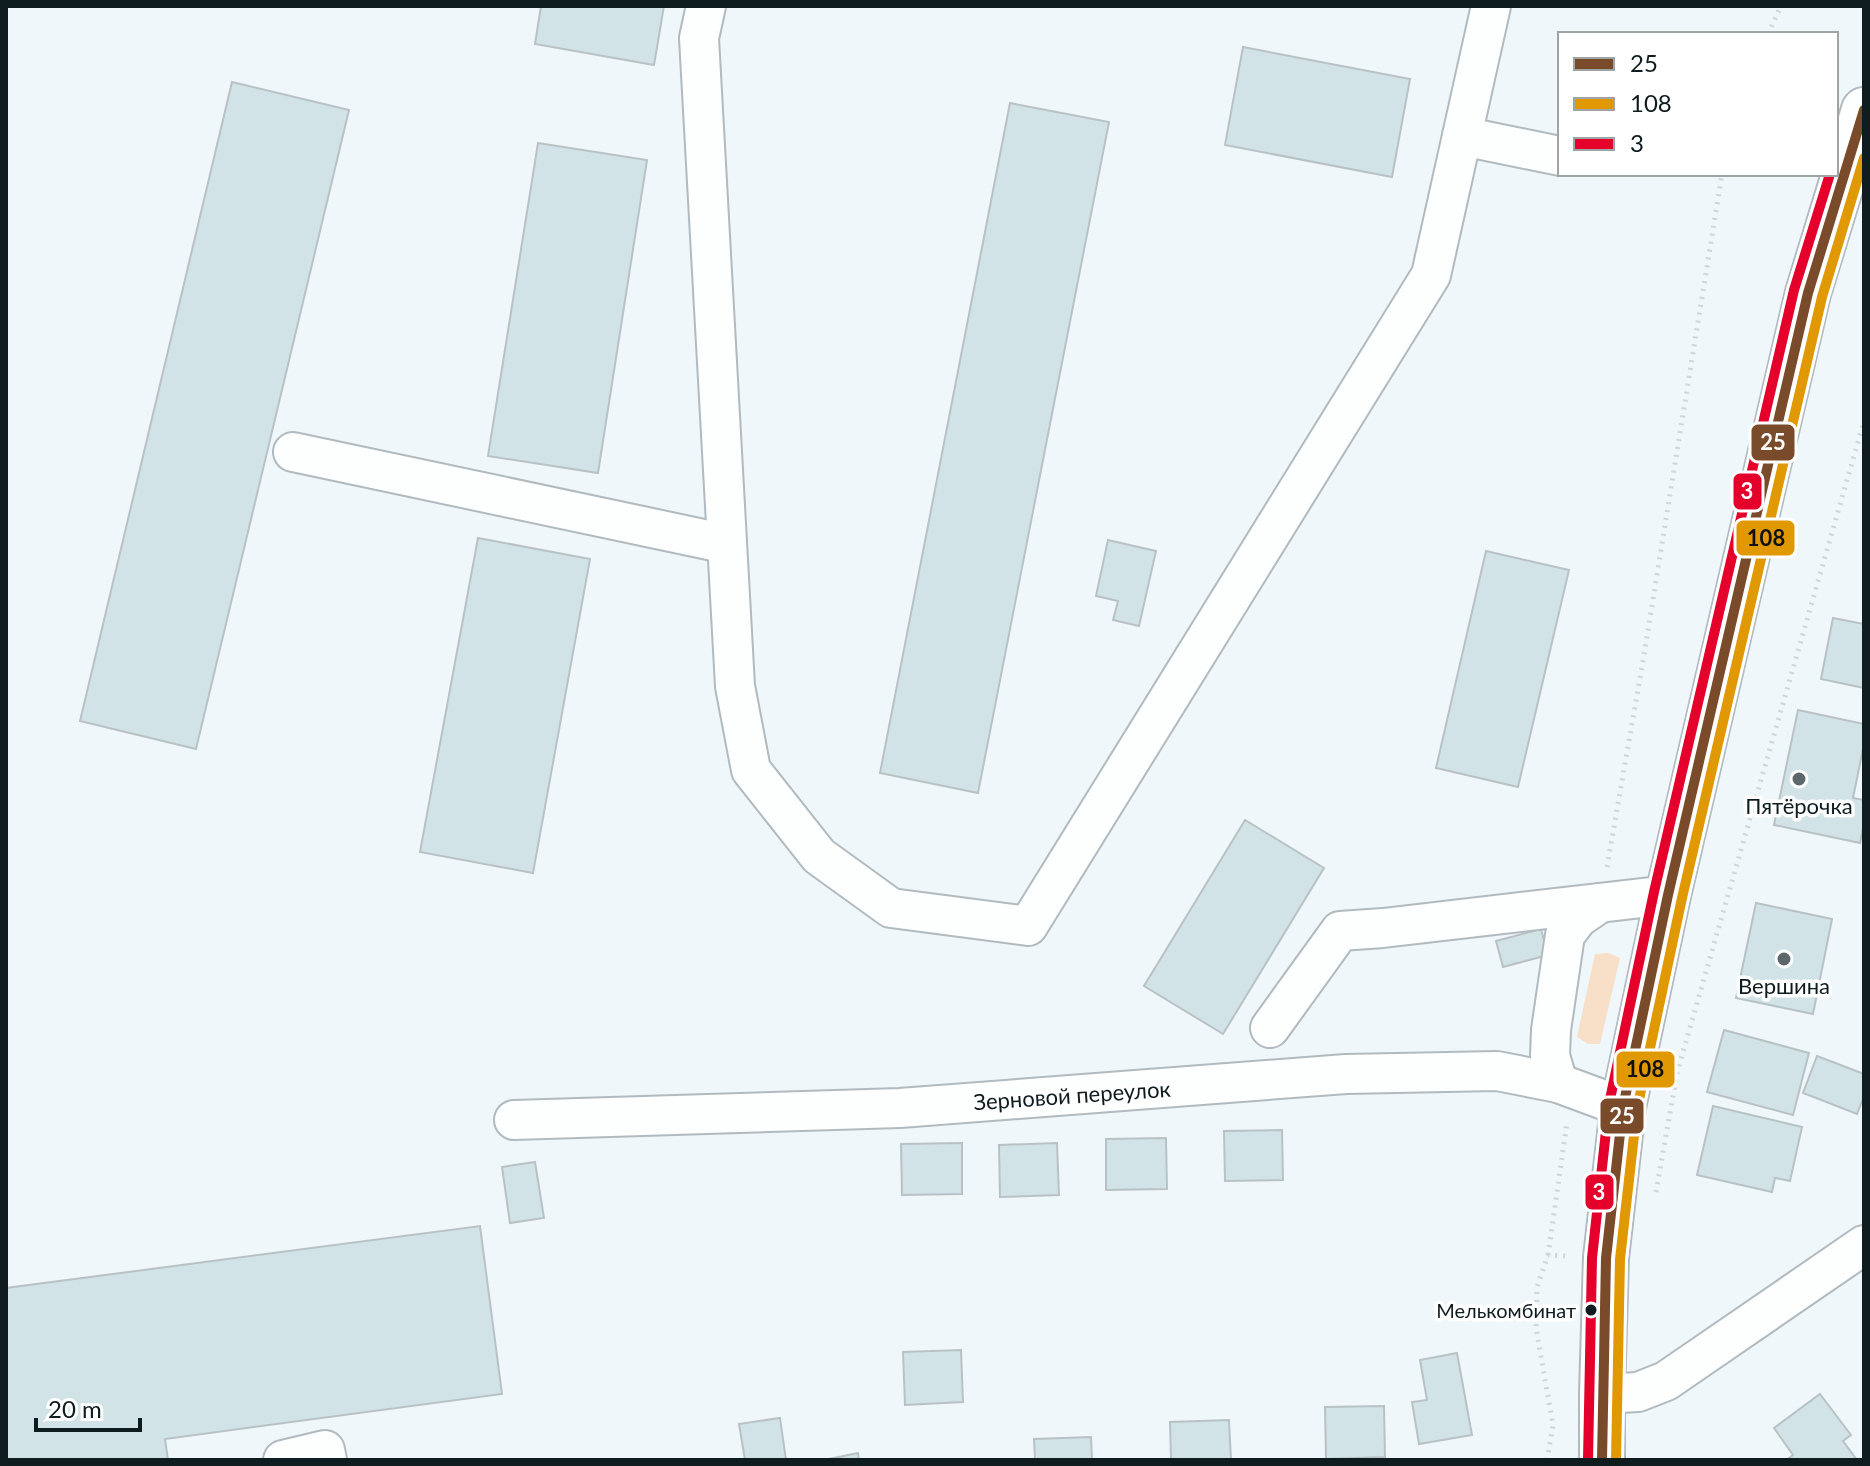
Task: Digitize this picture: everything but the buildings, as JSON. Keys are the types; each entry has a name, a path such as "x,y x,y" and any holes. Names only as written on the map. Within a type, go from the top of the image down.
{"main road":[{"path":"1842,158 1864,110"},
{"path":"1602,1460 1606,1258 1623,1107 1668,895 1837,176"}],"street":[{"path":"706,6 699,38 735,686 751,770 819,856 891,908 1028,926 1431,275 1491,6"},
{"path":"1462,136 1558,156"},
{"path":"293,452 727,544"},
{"path":"1270,1028 1340,931 1668,895"},
{"path":"1558,1083 1550,1056 1551,1030 1565,935 1578,918 1600,903"},
{"name":"Зерновой переулок","path":"514,1120 900,1108 1346,1074 1497,1071 1558,1083 1623,1107"},
{"path":"1602,1394 1638,1392 1666,1381 1864,1245"},
{"path":"283,1460 325,1450 327,1460"}],"path":[{"path":"1769,32 1781,6"},
{"path":"1600,903 1644,655 1722,176"},
{"path":"1654,1204 1677,1073 1864,421"},
{"path":"1547,1460 1553,1425 1536,1328 1537,1287 1548,1255 1568,1119 1558,1083"},
{"path":"1548,1255 1606,1258"}],"shaded area":[{"path":"1608,953 1620,958 1600,1044 1588,1044 1577,1037 1595,954"}],"transit line":[{"name":"25","path":"1602,1460 1606,1258 1623,1107 1668,895 1808,293 1864,110"},
{"name":"108","path":"1616,1460 1620,1259 1637,1109 1682,898 1822,297 1864,158"},
{"name":"3","path":"1588,1460 1592,1258 1609,1104 1654,892 1794,290 1829,176"}],"place":[{"name":"Пятёрочка","path":"1799,779"},
{"name":"Вершина","path":"1784,959"},
{"name":"Мелькомбинат","path":"1591,1310"}]}
